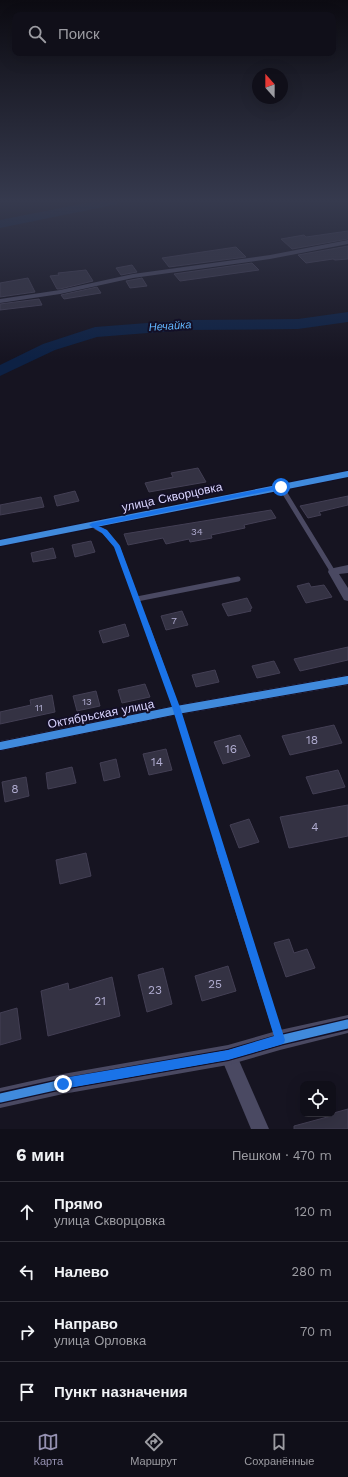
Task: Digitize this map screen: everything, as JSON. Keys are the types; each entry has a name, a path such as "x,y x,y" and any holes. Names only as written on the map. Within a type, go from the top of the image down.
{"street":[{"path":"0,302 60,292 134,276 285,254"},
{"name":"улица Скворцовка","path":"0,543 348,474"},
{"path":"348,569 333,572 348,597"},
{"name":"Октябрьская улица","path":"0,746 177,710 348,680"},
{"path":"0,1098 63,1084 228,1055 280,1040 348,1024"},
{"path":"228,1055 260,1129"}],"lane":[{"path":"281,487 333,572"},
{"path":"92,525 105,532 117,546 137,599 177,710 280,1040"},
{"path":"137,599 238,579"}],"building":[{"path":"191,254 243,254 246,257 169,267 162,258"},
{"path":"348,254 348,259 333,259 306,263 298,255"},
{"path":"252,263 259,270 180,281 174,274"},
{"path":"132,265 137,272 121,275 116,268"},
{"path":"86,270 93,281 60,289 57,289 50,276 59,275 58,273"},
{"path":"28,278 35,292 0,297 0,283"},
{"path":"142,278 147,286 130,288 126,281"},
{"path":"97,287 101,293 64,299 61,295"},
{"path":"39,299 42,305 0,310 0,304"},
{"path":"198,468 206,482 149,492 145,483 173,477 171,473"},
{"path":"75,491 79,501 57,506 54,496"},
{"path":"348,496 348,505 319,512 321,515 308,518 300,506"},
{"path":"41,497 44,507 0,515 0,505"},
{"path":"271,510 276,518 244,525 245,528 211,535 212,538 190,542 189,539 166,544 163,538 128,545 124,534"},
{"path":"91,541 95,552 75,557 72,545"},
{"path":"53,548 56,558 33,562 31,553"},
{"path":"309,583 311,587 324,585 332,597 306,603 297,586"},
{"path":"247,598 252,608 250,609 251,611 228,616 222,604"},
{"path":"182,611 188,625 166,630 161,616"},
{"path":"125,624 129,636 103,643 99,631"},
{"path":"348,647 348,660 300,671 294,659"},
{"path":"274,661 280,673 257,678 252,666"},
{"path":"215,670 219,682 196,687 192,675"},
{"path":"145,684 150,697 122,703 118,690"},
{"path":"96,691 100,706 77,711 73,696"},
{"path":"52,695 55,712 0,724 0,712 31,705 30,700"},
{"path":"334,725 342,743 290,755 282,736"},
{"path":"240,735 250,756 223,764 214,742"},
{"path":"166,749 172,770 149,775 143,754"},
{"path":"116,759 120,777 104,781 100,763"},
{"path":"72,767 76,783 48,789 46,773"},
{"path":"338,770 345,787 313,794 306,777"},
{"path":"26,777 29,796 5,802 2,782"},
{"path":"348,805 348,836 289,848 280,817"},
{"path":"249,819 259,842 239,848 230,825"},
{"path":"86,853 91,876 60,884 56,860"},
{"path":"289,939 294,953 307,949 315,968 286,977 274,943"},
{"path":"228,966 236,991 202,1001 195,976"},
{"path":"163,968 172,1004 147,1012 138,975"},
{"path":"112,977 120,1016 48,1036 41,991 68,983 69,990"},
{"path":"17,1008 21,1039 0,1045 0,1013"},
{"path":"348,1109 348,1129 294,1129 294,1126 327,1117 336,1117 336,1112"}],"waterway":[{"name":"Нечайка","path":"0,371 49,347 95,332 186,325 298,324 348,317"}],"cycle path":[{"path":"0,543 348,474"},
{"path":"0,746 177,710 348,680"},
{"path":"0,1098 63,1084 228,1055 280,1040 348,1024"}],"route":[{"path":"63,1084 228,1055 280,1040 177,710 137,599 117,546 105,532 92,525 281,487"}]}
